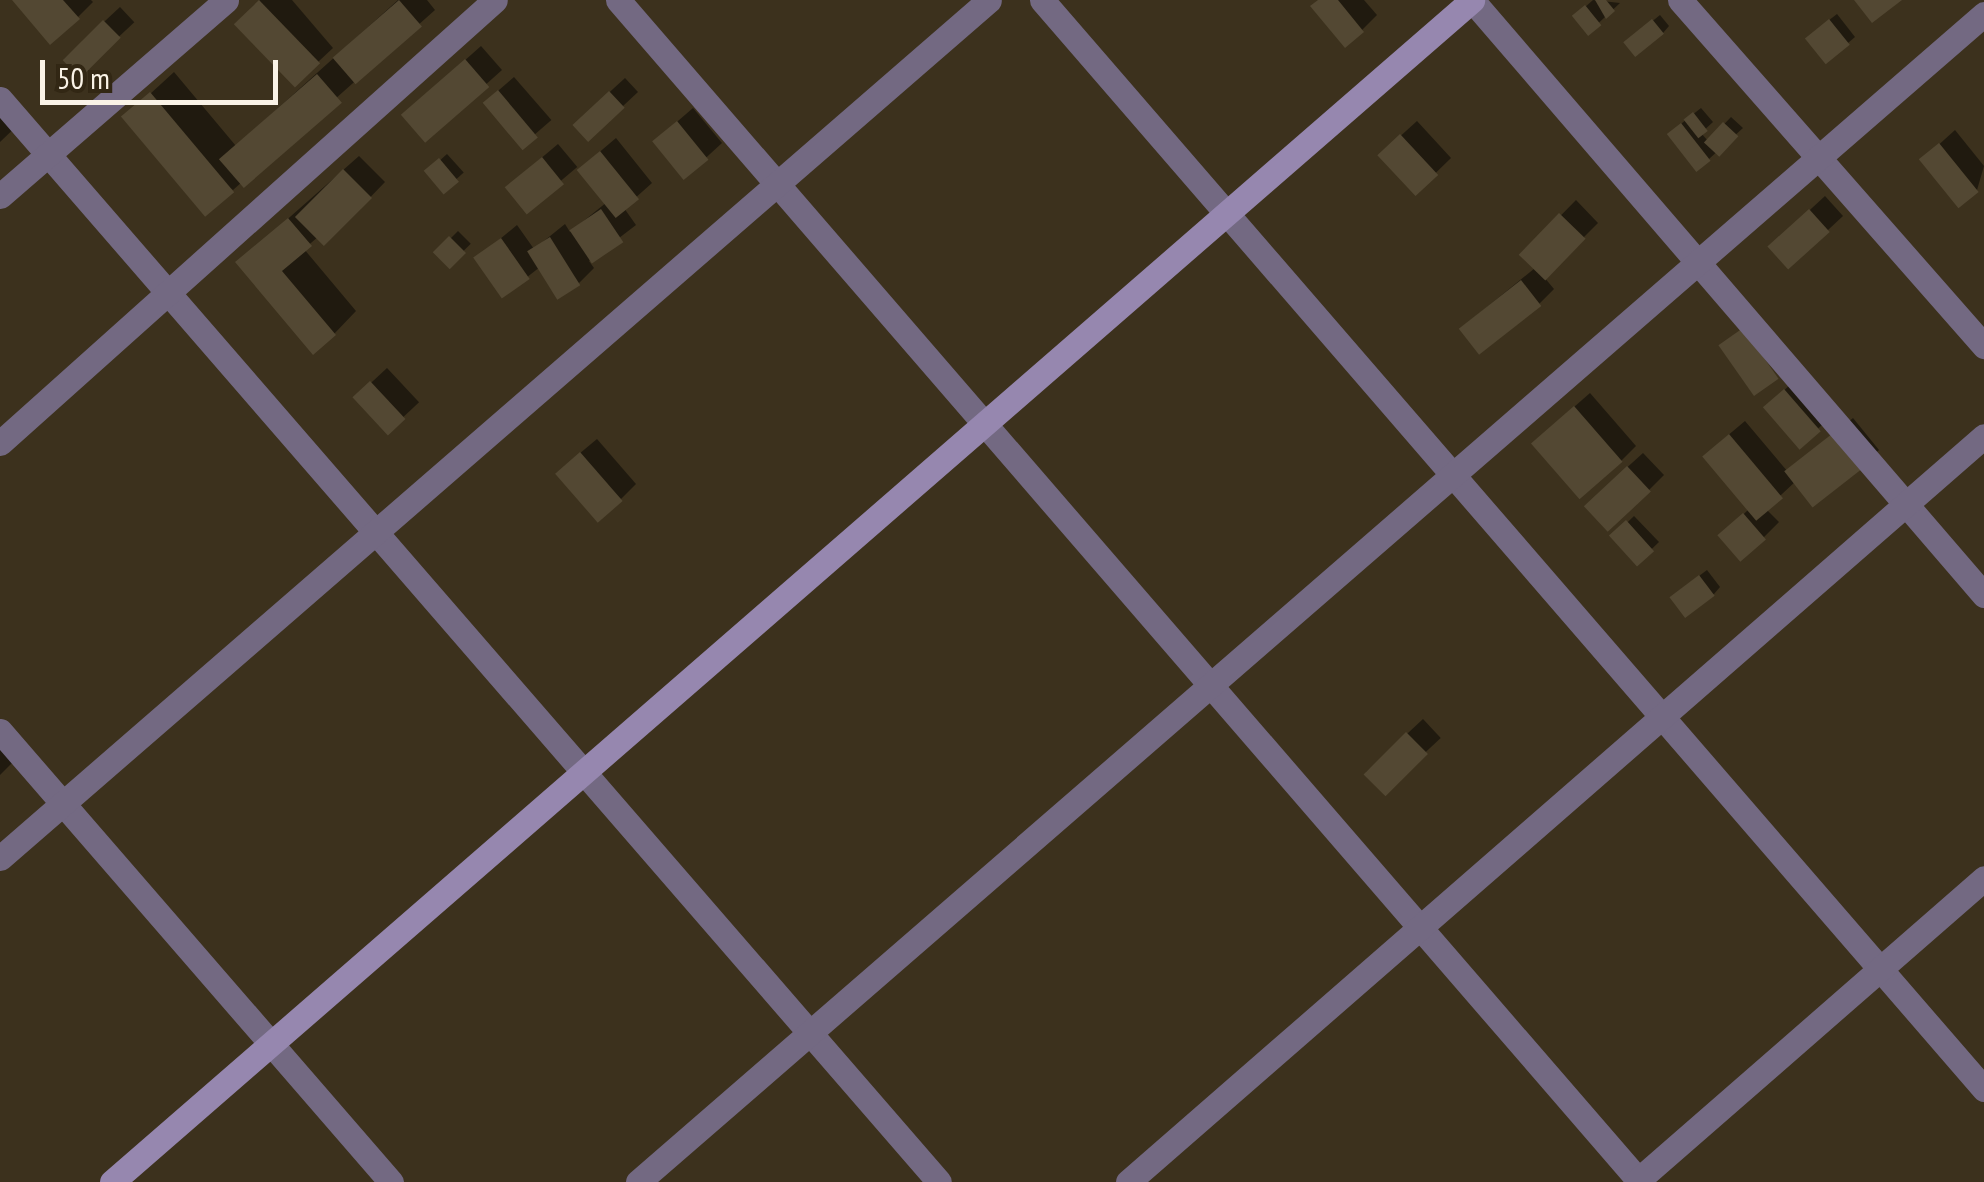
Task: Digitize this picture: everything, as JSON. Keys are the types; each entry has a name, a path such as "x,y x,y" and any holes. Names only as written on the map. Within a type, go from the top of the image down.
{"street":[{"path":"0,196 226,0"},
{"path":"0,443 170,295 494,0"},
{"path":"618,0 1638,1181 1984,878"},
{"path":"0,858 989,0"},
{"path":"1042,0 1984,1089"},
{"path":"112,1182 1472,0 1984,595"},
{"path":"1680,0 1984,346"},
{"path":"638,1182 1984,14"},
{"path":"0,100 938,1182"},
{"path":"1128,1182 1984,436"},
{"path":"0,731 392,1182"}],"building":[{"path":"12,0 63,0 80,19 50,45"},
{"path":"259,0 320,63 295,88 234,24"},
{"path":"399,0 422,26 356,84 333,58"},
{"path":"1318,0 1338,0 1364,32 1345,48 1310,6"},
{"path":"1595,0 1606,0 1615,11 1606,19"},
{"path":"1854,0 1902,0 1872,23"},
{"path":"1585,5 1601,25 1588,36 1572,16"},
{"path":"1652,19 1664,34 1635,57 1623,42"},
{"path":"1829,19 1850,45 1826,64 1805,39"},
{"path":"103,20 121,38 80,78 63,60"},
{"path":"465,59 489,87 425,143 401,115"},
{"path":"317,74 342,103 244,188 219,159"},
{"path":"498,90 538,137 523,150 483,103"},
{"path":"609,91 625,108 588,142 572,125"},
{"path":"150,92 234,192 205,217 121,116"},
{"path":"1693,112 1708,131 1698,138 1684,119"},
{"path":"677,121 708,160 684,180 652,141"},
{"path":"1723,122 1738,136 1719,157 1704,142"},
{"path":"1681,123 1711,161 1696,172 1667,134"},
{"path":"1400,134 1438,175 1416,196 1377,155"},
{"path":"1939,143 1979,192 1958,208 1919,159"},
{"path":"600,151 639,199 616,218 577,170"},
{"path":"542,157 564,184 527,214 505,187"},
{"path":"439,158 459,182 444,195 424,171"},
{"path":"343,169 372,198 324,246 295,217"},
{"path":"601,209 623,242 592,263 569,230"},
{"path":"1809,209 1830,232 1788,270 1767,246"},
{"path":"1559,213 1586,239 1545,280 1519,255"},
{"path":"288,218 312,246 282,271 336,335 313,355 235,262"},
{"path":"449,236 466,253 450,269 433,252"},
{"path":"550,237 580,285 557,300 527,251"},
{"path":"501,238 530,279 502,298 473,258"},
{"path":"1521,280 1541,306 1479,355 1459,329"},
{"path":"1743,328 1779,379 1754,396 1718,345"},
{"path":"370,381 405,419 388,435 352,397"},
{"path":"1784,389 1821,431 1800,450 1763,407"},
{"path":"1574,406 1623,462 1580,499 1531,443"},
{"path":"1837,430 1865,466 1813,507 1784,471"},
{"path":"1729,434 1783,498 1756,521 1702,456"},
{"path":"580,452 623,501 598,523 555,474"},
{"path":"1627,466 1651,492 1608,532 1584,506"},
{"path":"1743,513 1766,539 1740,562 1717,535"},
{"path":"1626,520 1654,551 1637,567 1609,535"},
{"path":"1699,575 1715,596 1685,618 1669,597"},
{"path":"1406,732 1428,754 1385,796 1364,774"}]}
